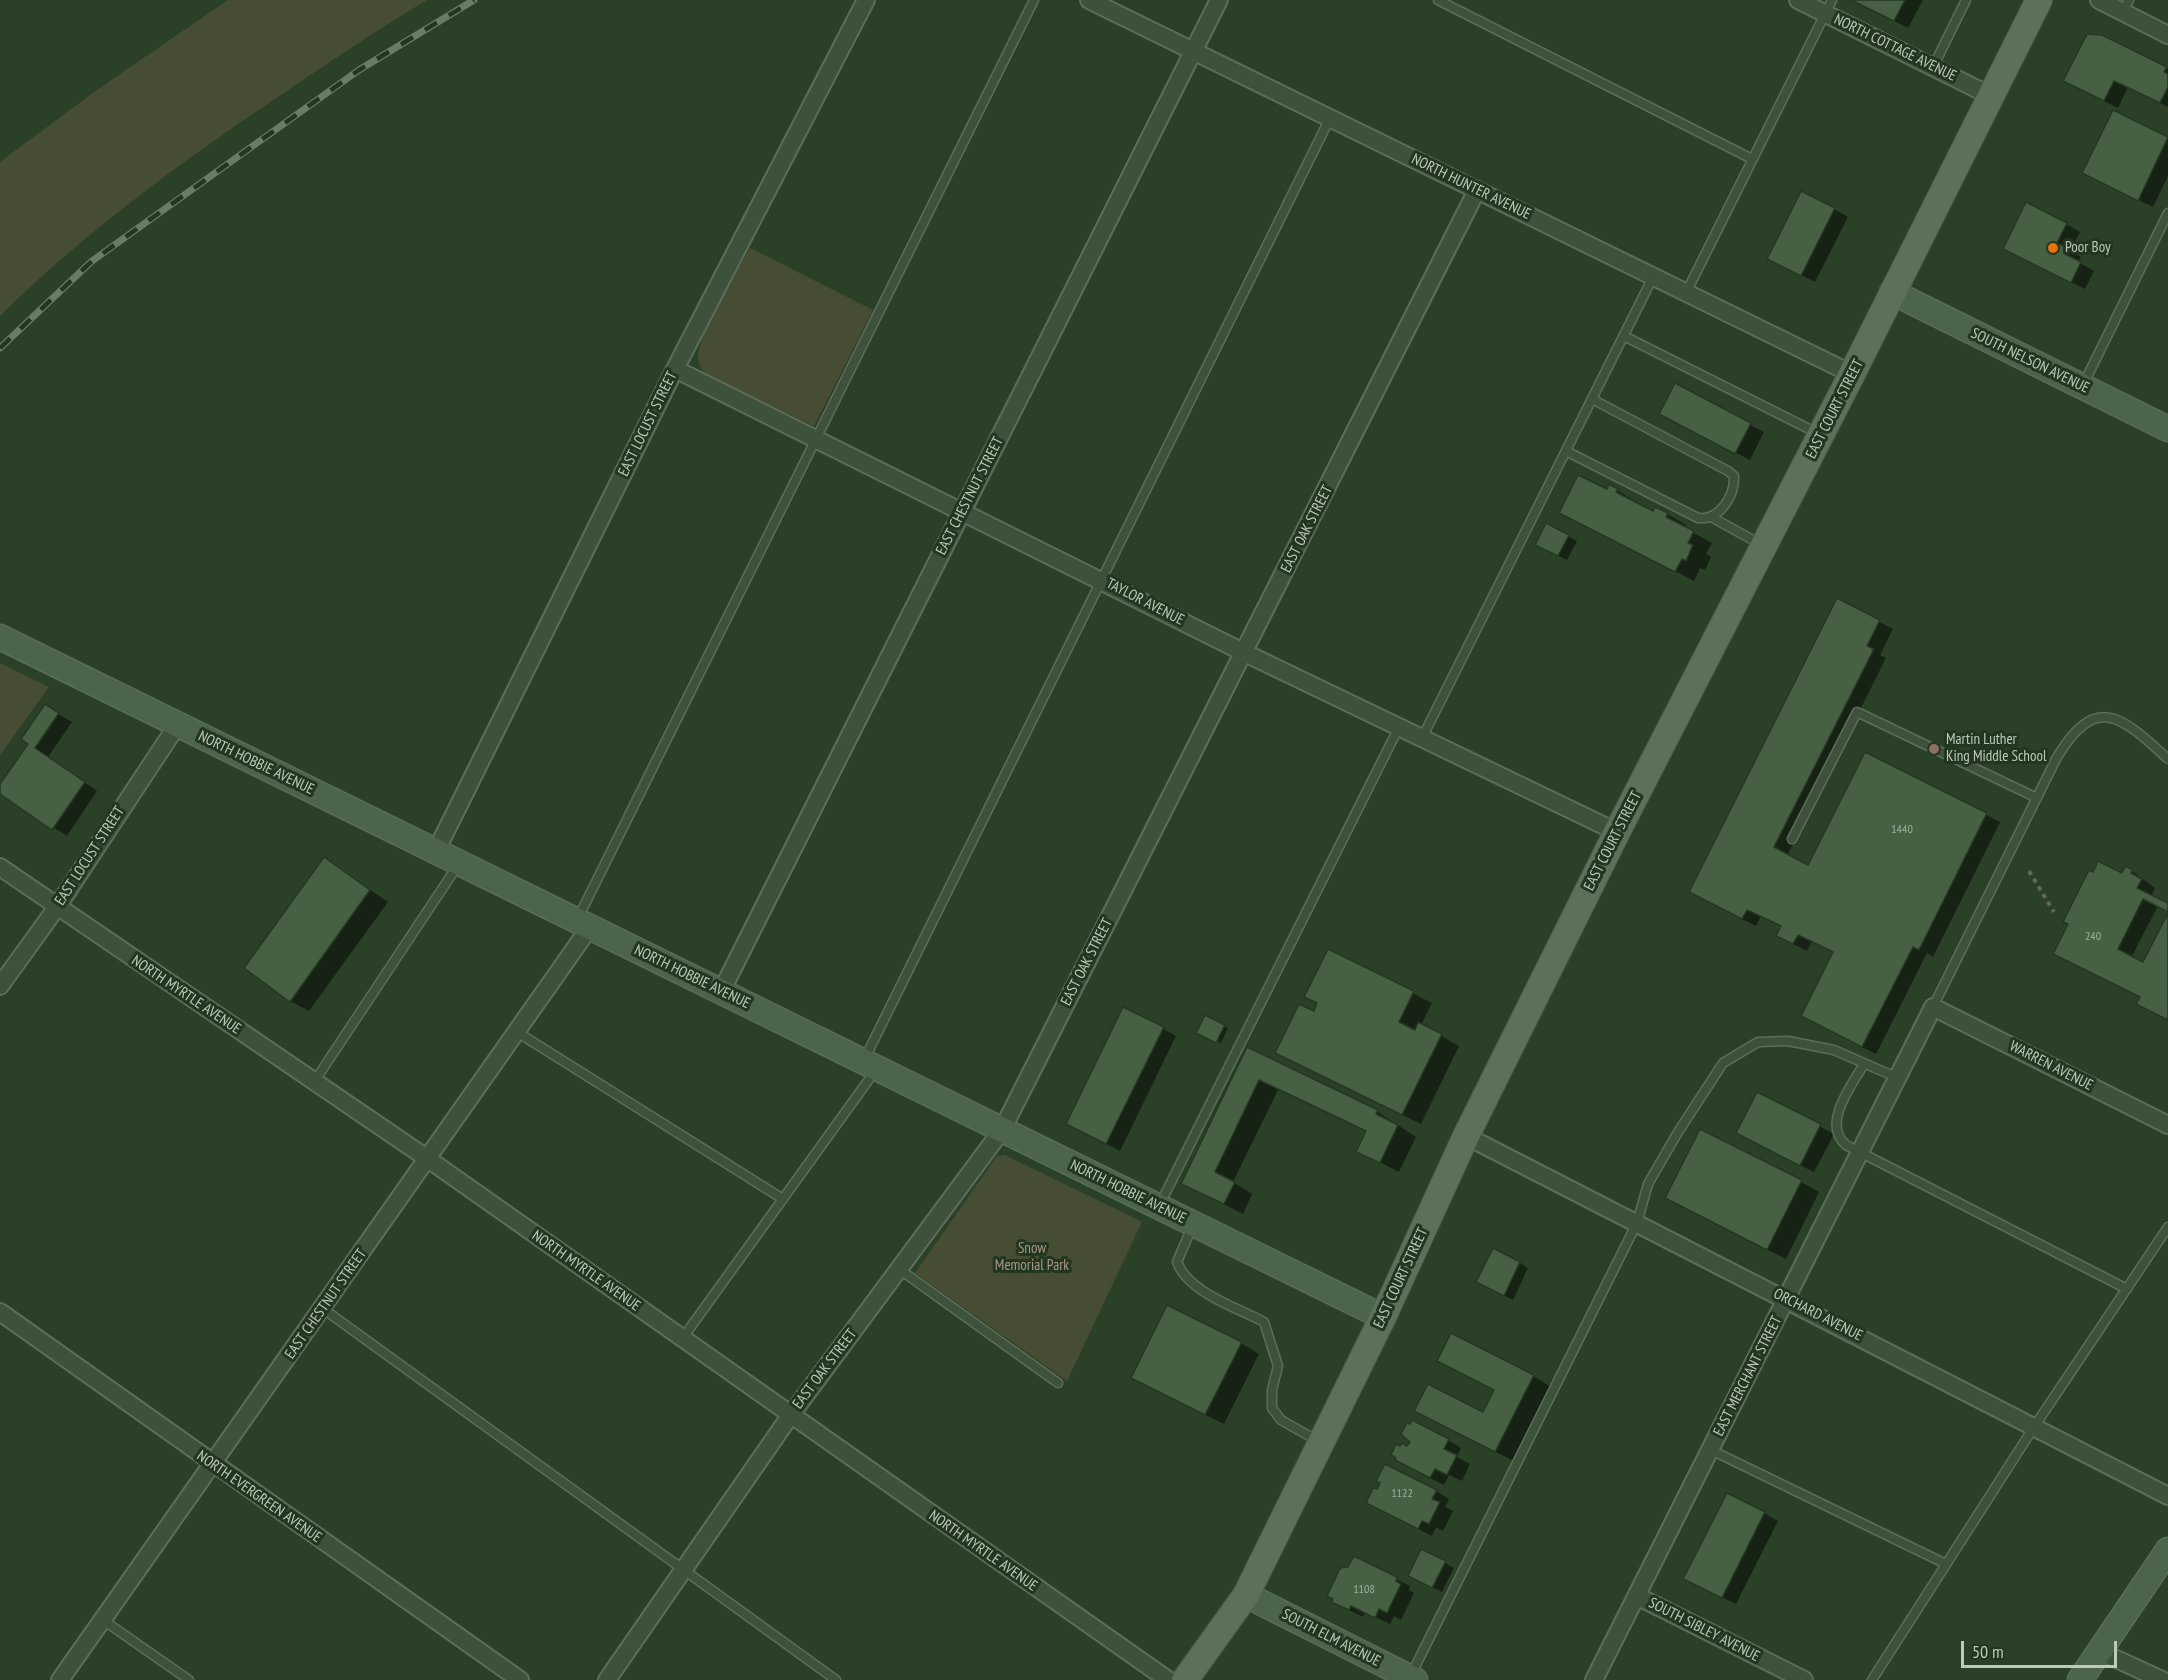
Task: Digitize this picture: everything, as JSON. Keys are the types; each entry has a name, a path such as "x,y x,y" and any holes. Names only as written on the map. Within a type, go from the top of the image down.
{"main road":[{"name":"EAST COURT STREET","path":"1185,1680 1246,1595 1383,1317 1466,1136 1617,832 1852,374 1991,96 2034,4"},
{"name":"SOUTH NELSON AVENUE","path":"1892,292 2168,429"},
{"name":"NORTH HOBBIE AVENUE","path":"0,637 1383,1317"},
{"path":"2080,1680 2168,1550"},
{"name":"SOUTH ELM AVENUE","path":"1246,1595 1406,1677"}],"street":[{"name":"EAST LOCUST STREET","path":"436,852 675,369 866,0"},
{"name":"NORTH HUNTER AVENUE","path":"1089,0 1852,374"},
{"name":"EAST CHESTNUT STREET","path":"722,992 1219,0"},
{"name":"NORTH COTTAGE AVENUE","path":"1798,0 1829,7 1932,67 1991,96"},
{"path":"2099,0 2126,6 2168,35"},
{"name":"EAST OAK STREET","path":"607,1680 790,1416 1002,1130 1477,190"},
{"name":"TAYLOR AVENUE","path":"675,369 1245,653 1617,832"},
{"name":"EAST LOCUST STREET","path":"0,986 57,907 177,724"},
{"name":"NORTH MYRTLE AVENUE","path":"0,867 428,1159 1168,1680"},
{"name":"EAST CHESTNUT STREET","path":"60,1680 517,1032 583,924"},
{"name":"EAST MERCHANT STREET","path":"1594,1680 1934,1007"},
{"name":"WARREN AVENUE","path":"1934,1007 2168,1125"},
{"name":"ORCHARD AVENUE","path":"1466,1136 2168,1496"},
{"name":"NORTH EVERGREEN AVENUE","path":"0,1312 520,1680"},
{"name":"SOUTH SIBLEY AVENUE","path":"1637,1596 1804,1680"},
{"path":"2099,1651 2162,1680"}],"lane":[{"path":"583,924 816,439 1034,0"},
{"path":"1438,0 1752,159"},
{"path":"1932,67 1966,0"},
{"path":"1686,292 1829,7"},
{"path":"682,1339 783,1199 870,1065 1101,580 1330,118"},
{"path":"2082,387 2168,213"},
{"path":"1422,738 1653,277"},
{"path":"1624,336 1821,435"},
{"path":"1592,399 1718,464 1734,476 1730,492 1719,513 1713,518"},
{"path":"1566,451 1698,518 1713,518 1764,546"},
{"path":"1792,839 1857,712 2037,798"},
{"path":"1934,1007 2037,798 2070,737 2090,720 2112,717 2125,722 2168,759"},
{"path":"1159,1207 1399,727"},
{"path":"314,1082 460,863"},
{"path":"517,1032 783,1199"},
{"path":"1406,1677 1636,1223 1648,1184 1678,1132 1723,1064 1758,1042 1788,1041 1834,1050 1898,1078"},
{"path":"1864,1064 1841,1106 1835,1128 1838,1138 2127,1289"},
{"path":"1193,1224 1177,1262 1182,1273 1202,1290 1264,1322 1278,1366 1272,1390 1272,1408 1281,1420 1321,1443"},
{"path":"1872,1680 2034,1427 2168,1227"},
{"path":"899,1269 1058,1383"},
{"path":"322,1308 836,1680"},
{"path":"1711,1449 1946,1564"},
{"path":"103,1620 189,1680"}],"path":[{"path":"2029,871 2054,912"}],"green space":[{"path":"228,0 427,0 369,36 167,175 98,228 0,316 0,162 94,92"},
{"path":"750,248 873,310 814,426 707,375 699,364 699,349 704,336"},
{"path":"0,663 49,687 0,755"},
{"name":"Snow Memorial Park","path":"1005,1155 1142,1222 1067,1381 915,1273 997,1156"}],"building":[{"path":"1851,0 1905,0 1894,21"},
{"path":"2087,34 2102,35 2167,67 2164,72 2168,74 2168,87 2160,103 2114,81 2104,101 2063,81"},
{"path":"2113,110 2168,137 2138,201 2082,173"},
{"path":"1801,191 1835,208 1801,276 1767,259"},
{"path":"2026,202 2067,223 2057,243 2068,248 2065,254 2081,262 2071,283 2003,249"},
{"path":"1675,383 1751,423 1735,454 1659,414"},
{"path":"1578,475 1607,489 1609,484 1618,489 1616,492 1653,511 1655,507 1668,513 1666,517 1694,531 1688,543 1693,545 1686,561 1682,559 1675,572 1559,513"},
{"path":"1546,523 1569,535 1558,556 1535,545"},
{"path":"1837,598 1880,620 1867,646 1874,649 1774,847 1808,865 1865,752 1987,813 1919,950 1913,947 1862,1047 1801,1016 1833,952 1798,935 1793,944 1776,936 1781,926 1747,910 1742,919 1689,892"},
{"path":"45,704 59,713 35,748 85,782 52,830 0,794 0,784 28,744 21,739"},
{"path":"324,857 370,890 290,1002 244,968"},
{"path":"2098,861 2122,873 2125,866 2133,870 2131,873 2142,879 2137,888 2168,903 2168,912 2143,899 2118,949 2143,962 2168,913 2168,1020 2136,1004 2140,997 2053,954 2068,924 2063,922 2089,870 2093,872"},
{"path":"1328,949 1414,991 1399,1022 1415,1030 1418,1022 1442,1034 1402,1115 1275,1053 1299,1004 1314,1011 1317,1003 1304,997"},
{"path":"1123,1007 1164,1027 1106,1144 1066,1124"},
{"path":"1205,1015 1225,1025 1216,1043 1196,1033"},
{"path":"1247,1047 1378,1110 1376,1114 1398,1125 1380,1163 1356,1152 1366,1131 1259,1080 1215,1172 1235,1182 1224,1204 1181,1184"},
{"path":"1757,1092 1821,1124 1800,1166 1736,1133"},
{"path":"1700,1129 1802,1180 1767,1250 1665,1198"},
{"path":"1493,1248 1520,1262 1504,1296 1476,1282"},
{"path":"1167,1305 1242,1342 1205,1415 1131,1378"},
{"path":"1451,1333 1534,1375 1495,1452 1414,1411 1428,1384 1483,1412 1494,1390 1437,1361"},
{"path":"1412,1420 1449,1439 1444,1449 1457,1455 1447,1475 1435,1469 1430,1478 1395,1460 1396,1458 1391,1455 1396,1444 1400,1446 1401,1443 1407,1446 1410,1442 1401,1434 1407,1423 1410,1424"},
{"path":"1385,1464 1437,1490 1432,1499 1440,1502 1429,1524 1422,1521 1418,1529 1366,1503 1373,1488 1377,1489 1380,1483 1376,1481"},
{"path":"1727,1493 1765,1512 1722,1598 1683,1579"},
{"path":"1421,1549 1446,1561 1432,1588 1408,1576"},
{"path":"1354,1556 1397,1577 1396,1581 1401,1584 1387,1613 1379,1609 1375,1618 1351,1606 1349,1610 1331,1602 1333,1599 1327,1596 1340,1568 1348,1567"}],"railway":[{"path":"0,348 92,261 359,70 474,0"}],"place":[{"name":"Poor Boy","path":"2053,248"},
{"name":"Martin Luther King Middle School","path":"1934,749"}]}
